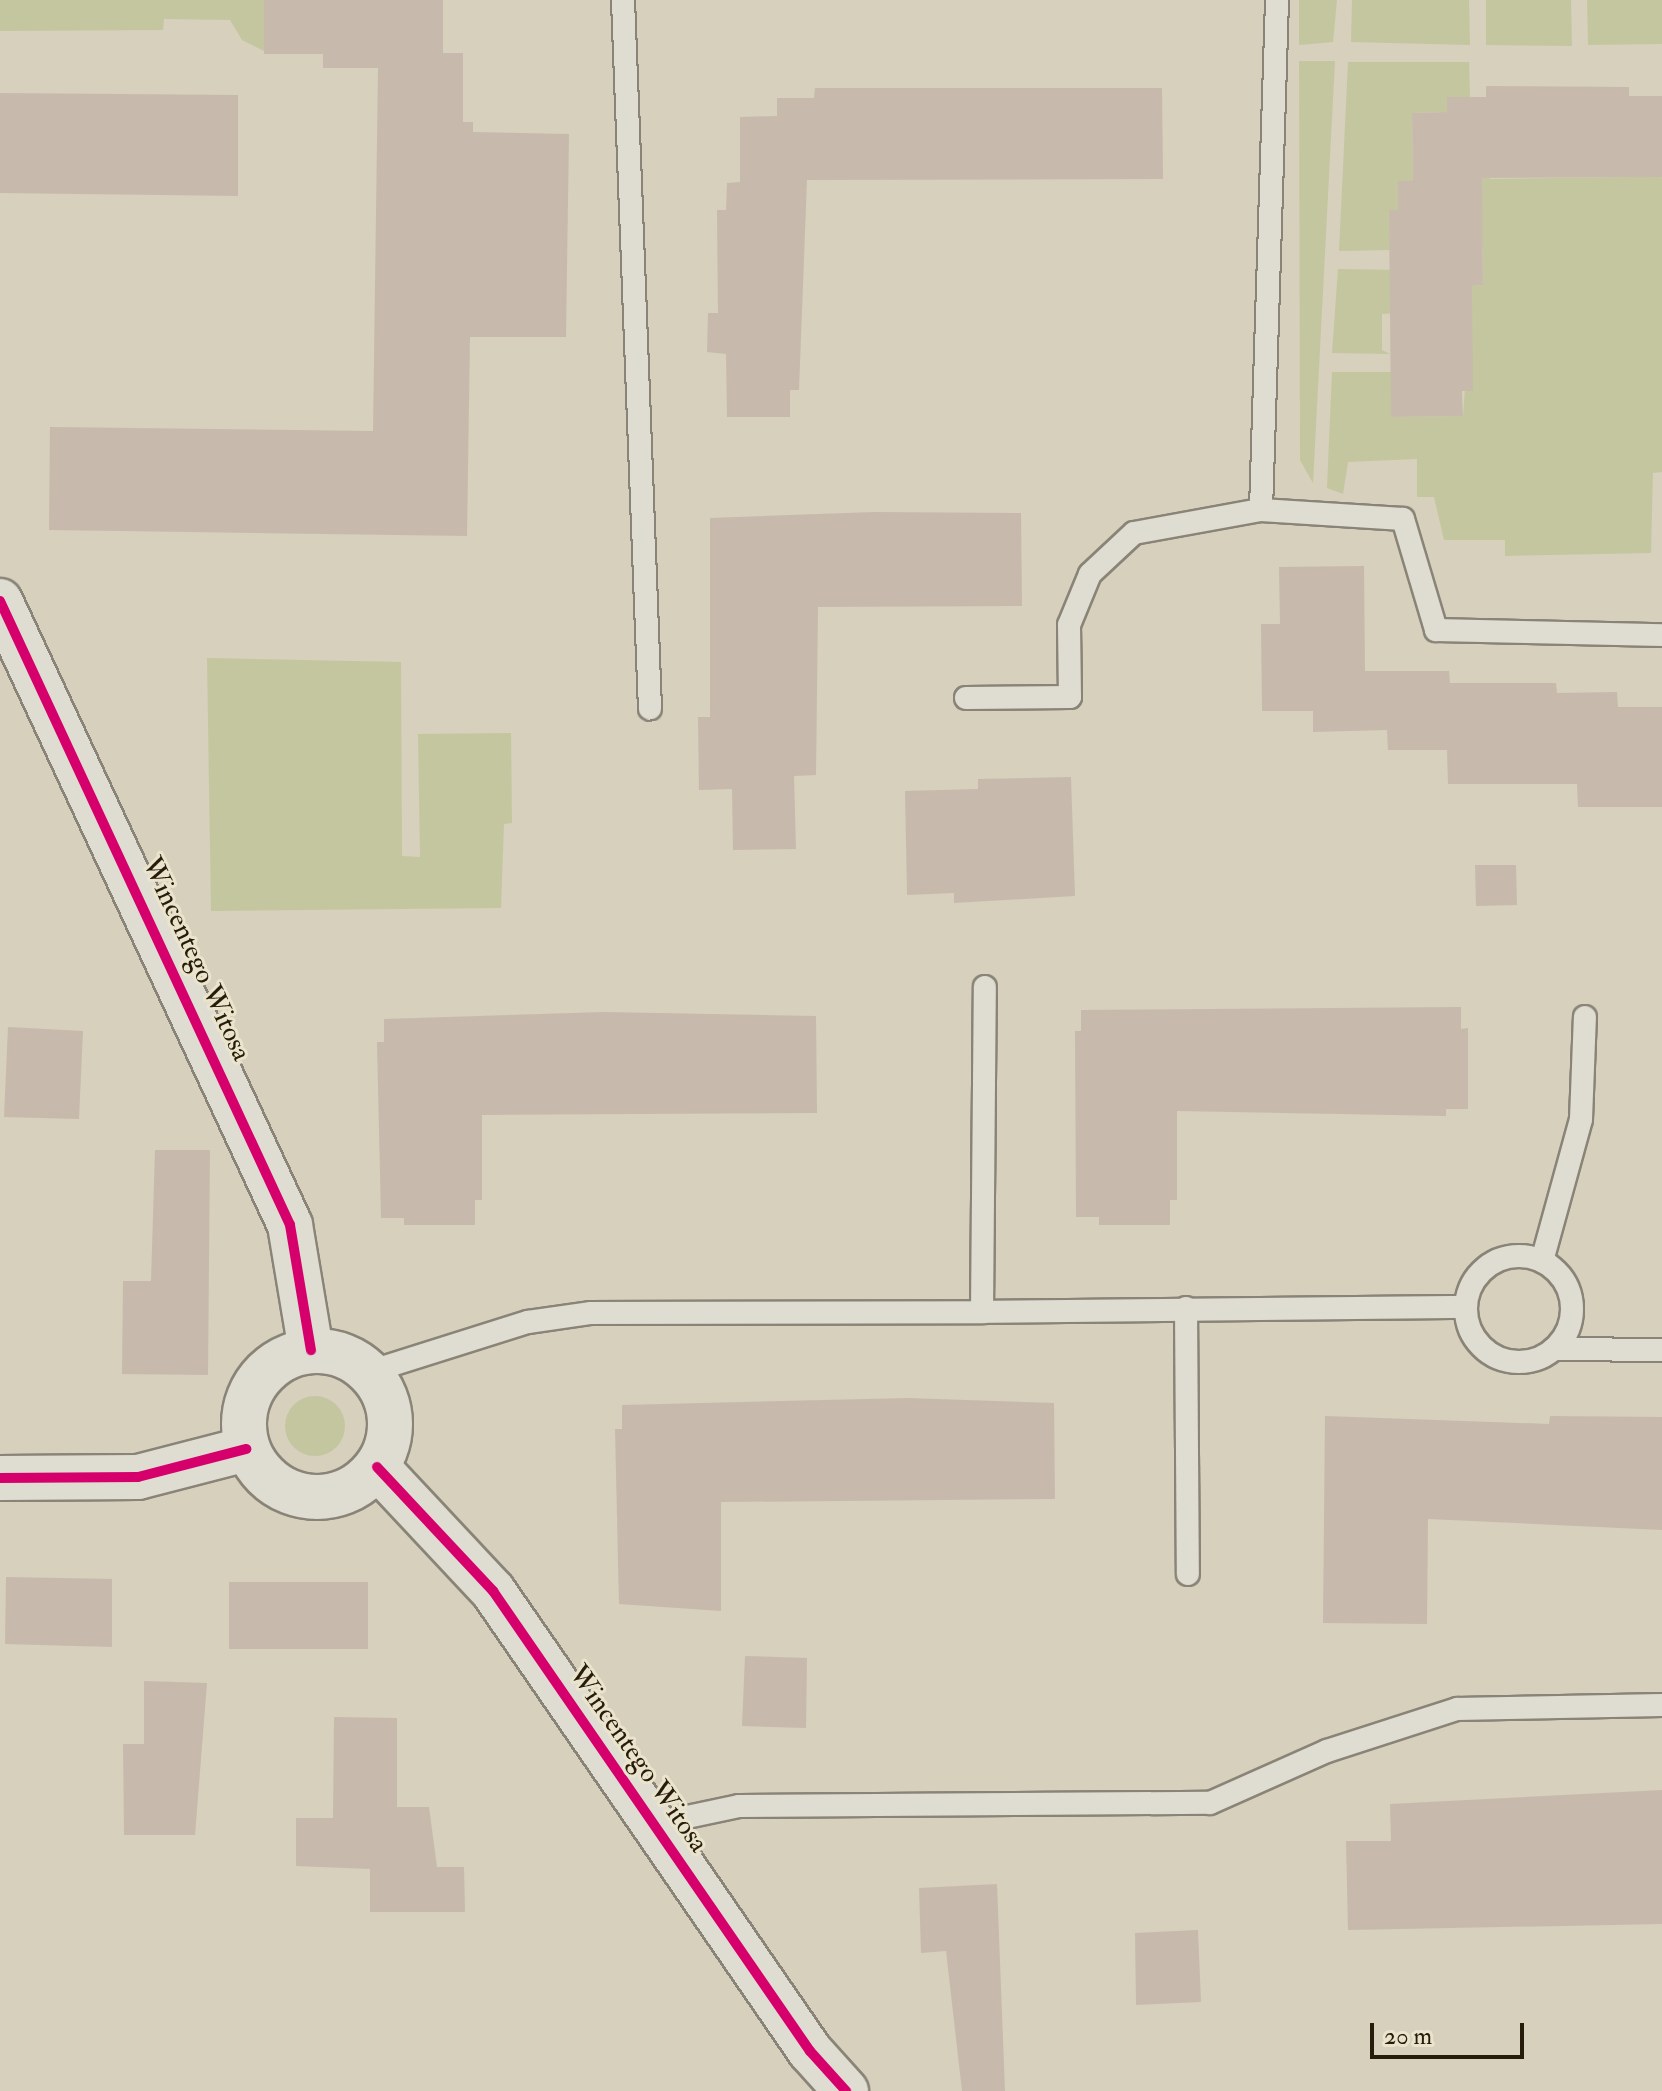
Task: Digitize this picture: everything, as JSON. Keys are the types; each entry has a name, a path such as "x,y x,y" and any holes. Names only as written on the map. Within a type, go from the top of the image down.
{"street":[{"name":"Wincentego Witosa","path":"0,601 290,1225 311,1350"},
{"path":"311,1350 342,1355 369,1372 386,1399 391,1430 377,1467 348,1492 304,1498 264,1477 246,1449 247,1397 272,1365 311,1350"},
{"path":"0,1478 138,1477 246,1449"},
{"name":"Wincentego Witosa","path":"377,1467 493,1591 654,1824 846,2091"}],"lane":[{"path":"623,0 650,708"},
{"path":"1261,510 1277,0"},
{"path":"966,698 1070,697 1069,625 1090,574 1134,533 1261,510 1403,519 1436,630 1662,635"},
{"path":"982,1312 985,987"},
{"path":"1542,1261 1581,1119 1585,1017"},
{"path":"1554,1349 1571,1319 1572,1302 1567,1285 1542,1261 1507,1256 1491,1263 1477,1275 1465,1307 1488,1353 1521,1362 1554,1349 1662,1350"},
{"path":"369,1372 528,1322 591,1313 1465,1307"},
{"path":"1186,1308 1188,1574"},
{"path":"654,1824 739,1806 1210,1803 1327,1751 1457,1709 1662,1705"}],"green space":[{"path":"0,0 264,0 264,51 242,40 230,20 164,19 163,30 0,31"},
{"path":"1299,0 1337,0 1333,42 1299,45"},
{"path":"1352,0 1469,0 1470,45 1351,42"},
{"path":"1486,0 1571,0 1572,46 1486,45"},
{"path":"1587,0 1662,0 1662,44 1588,45"},
{"path":"1299,61 1335,61 1313,483 1300,460"},
{"path":"1348,62 1469,62 1470,97 1447,97 1447,112 1412,113 1413,181 1398,210 1389,211 1390,250 1339,251"},
{"path":"1471,166 1489,166 1490,179 1631,177 1656,167 1662,178 1662,472 1653,473 1651,553 1505,556 1505,540 1444,540 1434,497 1417,497 1417,459 1348,462 1343,494 1327,488 1332,372 1391,372 1391,417 1463,416 1472,286 1483,285 1483,247 1472,247"},
{"path":"1338,269 1399,270 1399,313 1382,314 1382,350 1390,354 1332,353"},
{"path":"207,658 401,662 402,856 420,857 418,734 511,733 512,823 504,824 501,908 211,911"},
{"path":"315,1396 327,1398 336,1405 343,1414 343,1438 336,1447 327,1454 315,1456 303,1454 294,1447 287,1438 285,1426 287,1414 294,1405 303,1398"}],"building":[{"path":"264,0 443,0 443,53 463,53 463,122 473,122 473,132 569,134 566,337 470,337 467,536 49,530 50,427 373,431 378,68 323,68 323,54 264,54"},
{"path":"1486,86 1629,87 1629,96 1662,96 1662,177 1482,178 1483,285 1472,286 1473,391 1462,391 1463,416 1391,417 1389,210 1398,210 1398,181 1413,181 1412,113 1447,112 1447,97 1486,97"},
{"path":"815,88 1162,88 1163,179 807,180 799,390 790,390 790,417 727,417 726,354 707,352 708,313 718,313 717,210 726,210 727,183 740,182 740,117 777,116 777,98 814,98"},
{"path":"0,93 238,95 238,196 0,193"},
{"path":"874,512 1021,513 1022,606 818,607 816,775 794,776 796,849 733,850 732,789 699,790 698,717 710,717 710,518"},
{"path":"1364,566 1365,671 1449,671 1450,683 1556,683 1557,693 1617,692 1618,707 1662,707 1662,807 1578,807 1577,784 1448,784 1447,750 1388,750 1387,730 1313,732 1313,711 1262,711 1261,624 1280,624 1279,567"},
{"path":"1071,777 1075,896 954,903 954,893 907,895 905,791 978,789 978,779"},
{"path":"1475,865 1516,865 1517,905 1476,906"},
{"path":"1461,1007 1461,1029 1468,1028 1468,1109 1446,1109 1446,1116 1177,1111 1177,1200 1170,1200 1170,1225 1099,1225 1099,1217 1076,1217 1075,1031 1081,1031 1081,1010"},
{"path":"604,1012 816,1016 817,1113 482,1115 482,1200 475,1200 475,1225 404,1225 404,1218 381,1218 377,1042 384,1042 384,1019"},
{"path":"8,1027 83,1031 79,1119 4,1117"},
{"path":"155,1150 210,1150 208,1375 122,1374 123,1281 151,1281"},
{"path":"907,1398 1054,1403 1055,1499 721,1502 721,1611 619,1604 615,1429 622,1429 622,1405"},
{"path":"1325,1416 1549,1424 1550,1416 1662,1417 1662,1530 1428,1519 1427,1624 1323,1623"},
{"path":"6,1577 112,1579 112,1647 5,1644"},
{"path":"229,1582 368,1582 368,1649 229,1649"},
{"path":"745,1656 807,1658 806,1728 742,1726"},
{"path":"144,1681 207,1683 195,1835 124,1835 123,1744 144,1744"},
{"path":"334,1717 397,1718 397,1807 429,1807 437,1867 464,1867 465,1912 370,1912 370,1869 296,1866 296,1818 333,1818"},
{"path":"1662,1790 1662,1924 1348,1930 1346,1841 1391,1841 1390,1804"},
{"path":"997,1884 1005,2091 962,2091 946,1951 921,1953 919,1888"},
{"path":"1198,1930 1201,2002 1136,2005 1135,1933"}],"cycle path":[{"path":"0,601 290,1225 311,1350"},
{"path":"0,1478 138,1477 246,1449"},
{"path":"377,1467 493,1591 810,2051 846,2091"}]}
